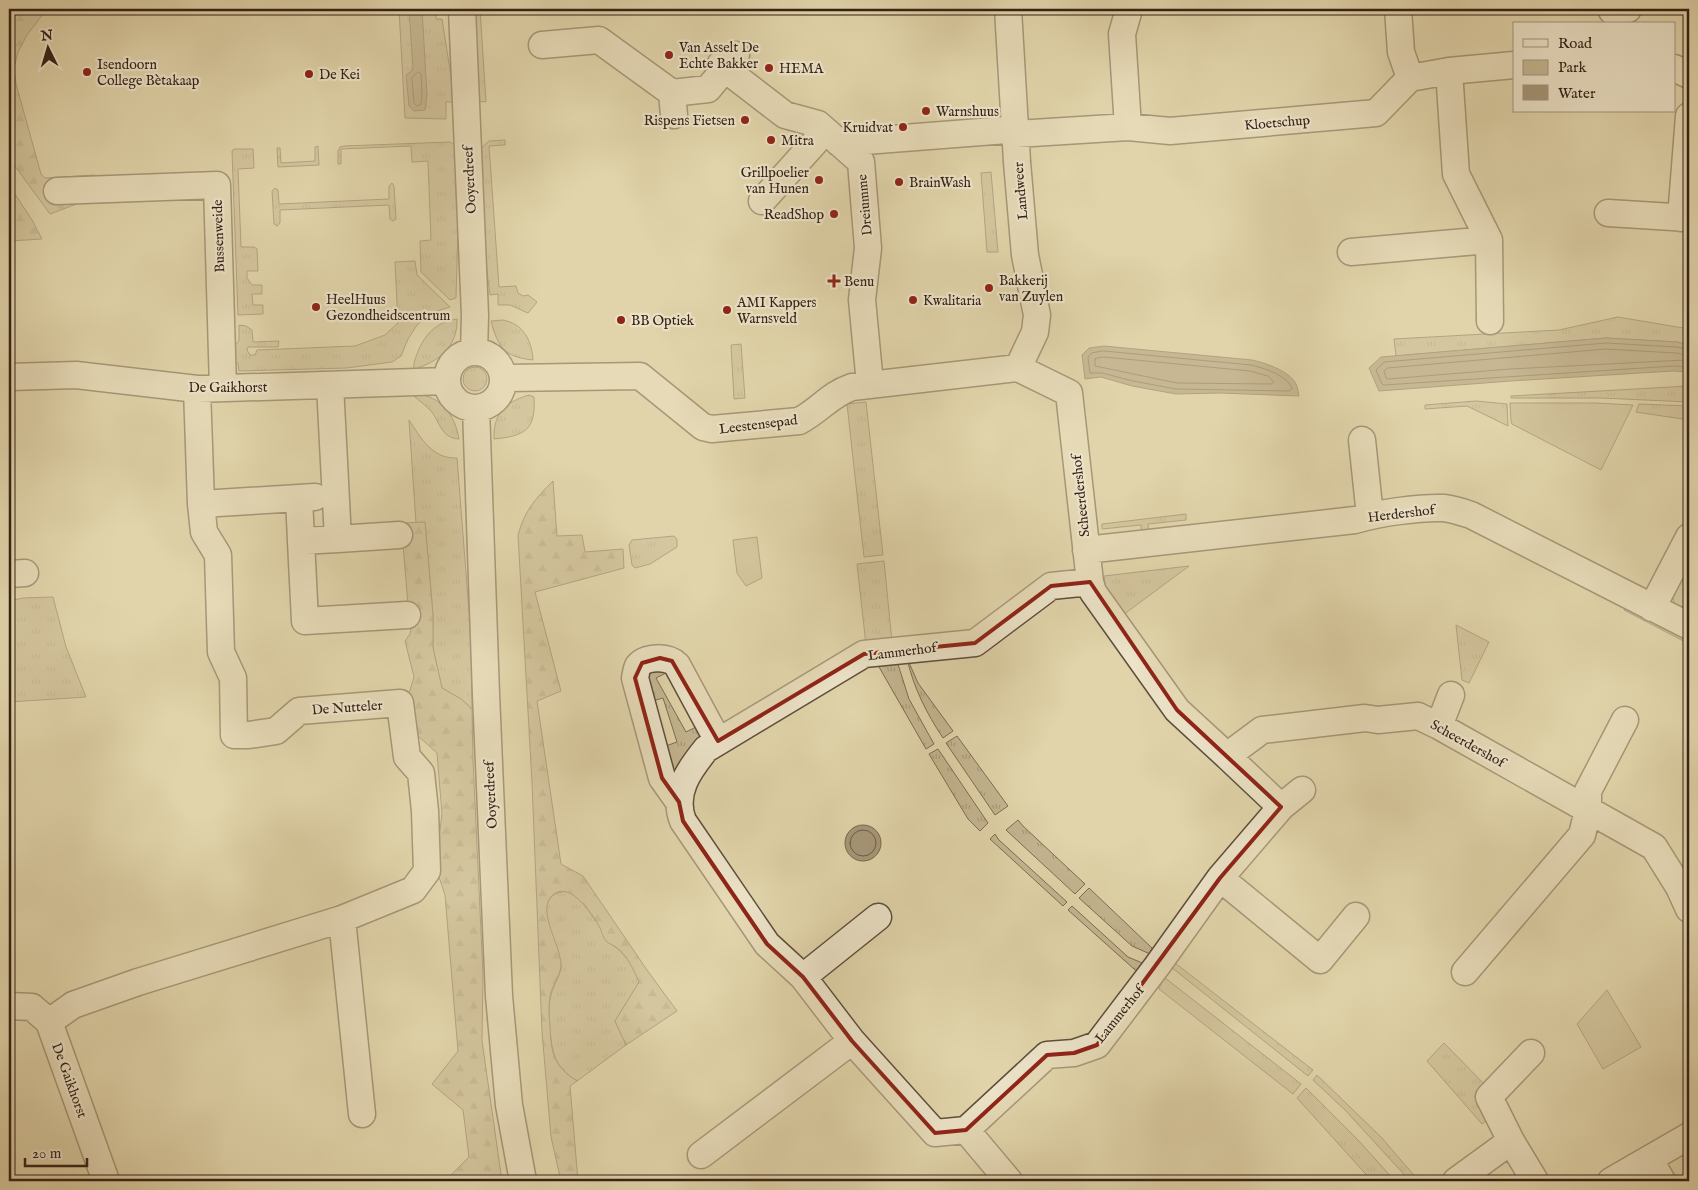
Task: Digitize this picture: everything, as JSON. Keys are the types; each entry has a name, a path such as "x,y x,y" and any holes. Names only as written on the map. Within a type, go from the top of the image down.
{"street":[{"name":"Ooyerdreef","path":"462,9 475,315 474,352"},
{"name":"Landweer","path":"1008,9 1025,255 1037,315 1035,332 1018,368"},
{"path":"1128,127 1122,34 1129,9"},
{"path":"1398,9 1401,52 1410,78 1449,71 1513,65"},
{"name":"Dreiumme","path":"542,45 599,40 673,104 708,89 727,63 785,115 818,124 861,162 868,248 862,300 870,384"},
{"path":"1676,69 1689,74"},
{"path":"1449,71 1456,174 1489,240 1490,321"},
{"name":"Kloetschup","path":"832,137 1007,130 1016,134 1128,127 1170,131 1376,113 1410,78"},
{"path":"1608,212 1685,218 1689,116"},
{"path":"762,201 832,137"},
{"name":"Bussenweide","path":"57,192 217,184 223,388"},
{"path":"1351,252 1489,240"},
{"path":"474,352 488,354 494,359 502,371 503,378 501,391 498,396 488,405 476,408 462,404 451,395 447,374 454,361 460,356 474,352"},
{"path":"870,384 1018,368"},
{"name":"Scheerdershof","path":"1018,368 1069,393 1090,582 1094,592 1177,710 1281,807"},
{"name":"De Gaikhorst","path":"9,377 76,376 197,388 447,382"},
{"name":"Leestensepad","path":"503,378 640,376 703,427 712,429 799,421 808,416 831,396 842,390 870,384"},
{"path":"330,385 338,539"},
{"name":"De Nutteler","path":"49,1022 73,1005 138,982 342,919 392,900 413,890 428,871 421,773 408,757 400,703 299,711 276,731 234,735 233,678 221,652 218,555 204,532 201,504 197,388"},
{"name":"Ooyerdreef","path":"476,408 486,704 499,996 509,1105 523,1181"},
{"path":"1362,440 1370,516"},
{"path":"201,504 336,496"},
{"path":"299,498 305,621 407,615"},
{"name":"Herdershof","path":"1086,550 1355,520 1370,516 1432,508 1446,508 1470,515 1689,626"},
{"path":"301,541 398,535"},
{"path":"1652,608 1689,537"},
{"name":"Lammerhof","path":"678,802 682,788 698,759 706,749 864,654 975,643 1051,586 1090,582"},
{"path":"718,741 677,665 672,660 660,658 638,666 635,678 662,778 678,802 683,821 767,944 803,977 852,1040 935,1133 966,1130 1009,1181"},
{"path":"1439,726 1451,695"},
{"name":"Scheerdershof","path":"1227,756 1255,733 1262,730 1365,718 1378,720 1418,716 1654,847 1679,887 1689,909"},
{"path":"1465,972 1582,835 1588,810 1588,791 1625,720"},
{"path":"1302,790 1281,807 1220,878 1320,960 1356,916"},
{"name":"Lammerhof","path":"966,1130 1047,1055 1074,1053 1098,1045 1220,878"},
{"path":"803,977 878,917"},
{"path":"342,919 362,1114"},
{"path":"9,1006 32,1007 49,1022"},
{"name":"De Gaikhorst","path":"49,1022 106,1181"},
{"path":"702,1155 852,1040"},
{"path":"1531,1053 1489,1098 1511,1141 1535,1181"},
{"path":"1611,1181 1656,1170 1689,1136"},
{"path":"1456,1181 1511,1141"}],"highlighted area":[{"path":"1090,582 1177,710 1281,807 1220,878 1097,1045 1074,1053 1047,1055 966,1130 935,1133 852,1041 803,977 767,944 683,821 679,802 662,778 635,678 642,663 660,658 672,661 718,741 864,654 975,643 1051,586"}],"green space":[{"path":"20,9 47,9 27,35 18,52 14,68 16,84 41,174 45,178 95,175 95,197 50,214 9,158 9,24"},
{"path":"399,9 436,9 436,19 442,19 455,102 446,102 446,119 405,118"},
{"path":"472,9 480,9 486,102 476,101"},
{"path":"505,140 505,145 489,146 499,287 516,286 518,293 523,296 528,295 537,302 528,313 510,305 498,305 498,294 490,295 482,231 478,151 489,141"},
{"path":"450,142 456,146 458,227 456,298 450,300 421,272 420,241 431,240 428,161 412,162 411,146 341,149 341,164 338,164 338,151 340,147 344,146"},
{"path":"318,146 319,165 278,167 277,148 280,148 281,163 315,161 315,147"},
{"path":"234,149 253,149 254,168 238,169 241,247 254,247 257,249 258,271 247,271 247,278 252,285 262,285 262,294 252,294 253,305 263,305 263,314 238,315 232,151"},
{"path":"991,172 998,252 987,252 981,173"},
{"path":"392,183 394,186 396,219 393,221 390,219 389,205 280,210 280,223 277,226 274,224 272,191 275,188 278,190 279,204 389,199 389,186"},
{"path":"9,185 32,220 42,239 9,241"},
{"path":"415,261 417,275 450,307 431,313 417,325 408,339 401,356 392,362 347,368 239,371 238,363 231,364 230,349 239,341 239,325 246,326 252,330 253,342 279,341 278,347 248,347 247,350 250,355 255,355 257,350 355,346 385,335 398,323 395,262"},
{"path":"1618,317 1689,329 1689,345 1677,342 1606,338 1396,356 1394,339 1559,330"},
{"path":"457,319 454,337 445,352 431,362 414,369 416,356 427,335 437,326"},
{"path":"505,320 519,327 529,342 533,360 515,356 504,349 496,338 491,321"},
{"path":"741,344 745,398 734,399 731,345"},
{"path":"475,367 480,368 486,374 486,384 480,390 475,391 470,390 464,384 463,379 464,374 470,368"},
{"path":"1689,386 1689,402 1601,398 1511,398 1511,396"},
{"path":"416,394 433,398 445,408 454,422 459,439 448,436 445,433 431,411 415,397"},
{"path":"529,395 534,397 533,417 530,424 521,433 514,436 494,439 496,422 502,410 514,401"},
{"path":"1476,401 1507,404 1508,426 1467,406 1425,409 1425,405"},
{"path":"866,402 883,555 864,557 847,404"},
{"path":"1510,403 1633,405 1601,470 1512,424"},
{"path":"1639,404 1689,406 1689,420 1636,412"},
{"path":"409,420 423,440 434,451 441,455 457,458 471,637 472,709 461,699 442,688 433,648 433,615 425,523 416,523"},
{"path":"553,481 557,536 582,535 585,552 623,549 624,568 535,592 561,691 537,701 561,864 583,876 677,1011 626,1045 615,1021 639,982 632,968 620,951 605,940 597,922 579,899 564,891 557,892 550,898 547,905 548,921 561,964 549,1001 551,1043 558,1064 577,1081 570,1086 578,1181 561,1181 551,1137 542,1032 532,782 518,535 531,505"},
{"path":"1186,514 1186,520 1148,524 1149,538 1142,539 1141,525 1102,529 1102,524"},
{"path":"425,522 433,615 433,648 442,688 461,699 472,709 483,975 482,1041 502,1181 445,1181 469,1157 463,1110 432,1084 458,1051 445,895 439,877 439,837 442,814 437,753 417,735 409,693 414,677 405,641 410,634 413,618 408,606 402,532 404,523"},
{"path":"674,536 677,539 677,547 650,564 635,568 632,565 629,545 632,540"},
{"path":"757,537 762,578 746,586 737,573 733,540"},
{"path":"1689,557 1689,619 1676,607 1673,600 1675,588"},
{"path":"884,561 892,642 866,645 857,564"},
{"path":"1189,566 1123,615 1106,591 1104,576"},
{"path":"53,597 66,647 86,697 9,702 9,601 23,598"},
{"path":"1626,605 1689,637 1689,644 1624,610"},
{"path":"1456,625 1489,642 1469,683 1462,680"},
{"path":"896,658 909,699 934,744 926,749 875,660"},
{"path":"907,658 918,683 953,731 943,738 921,700"},
{"path":"670,671 656,678 686,732 700,725 704,734 677,771 673,770 663,747 677,742 663,698 649,702 644,672"},
{"path":"957,736 1008,806 995,815 946,743"},
{"path":"938,749 988,823 980,831 968,819 929,754"},
{"path":"1018,820 1085,884 1075,894 1006,830"},
{"path":"995,834 999,840 1067,902 1063,906 990,839"},
{"path":"1089,888 1152,948 1150,954 1132,946 1079,898"},
{"path":"567,891 577,897 588,910 600,927 606,941 617,948 630,962 639,982 615,1021 626,1045 577,1081 559,1065 556,1059 552,1046 549,1016 549,1003 561,966 560,957 548,922 548,901 555,895"},
{"path":"1072,906 1128,957 1147,965 1143,977 1068,910"},
{"path":"1175,963 1313,1070 1308,1076 1171,967"},
{"path":"1164,977 1301,1084 1293,1094 1159,989"},
{"path":"1607,990 1641,1047 1603,1069 1577,1024"},
{"path":"1444,1043 1490,1090 1486,1121 1482,1124 1427,1061"},
{"path":"1317,1075 1381,1137 1419,1181 1410,1181 1346,1111 1313,1080"},
{"path":"1306,1088 1358,1140 1395,1181 1372,1181 1297,1098"}],"water":[{"path":"409,9 422,9 427,95 425,110 414,111 409,106 406,75 413,70"},
{"path":"1606,338 1677,342 1689,345 1689,372 1673,371 1379,391 1369,368 1381,357"},
{"path":"1104,346 1257,361 1283,371 1293,379 1298,388 1299,396 1220,393 1176,394 1132,386 1101,377 1085,379 1082,355 1089,348"},
{"path":"863,825 875,831 881,843 875,855 863,861 851,855 845,843 851,831"}],"place":[{"name":"Van Asselt De Echte Bakker","path":"669,55"},
{"name":"HEMA","path":"769,68"},
{"name":"Isendoorn College Bètakaap","path":"87,72"},
{"name":"De Kei","path":"309,74"},
{"name":"Warnshuus","path":"926,111"},
{"name":"Rispens Fietsen","path":"745,120"},
{"name":"Kruidvat","path":"903,127"},
{"name":"Mitra","path":"771,140"},
{"name":"Grillpoelier van Hunen","path":"819,180"},
{"name":"BrainWash","path":"899,182"},
{"name":"ReadShop","path":"834,214"},
{"name":"Benu","path":"834,281"},
{"name":"Bakkerij van Zuylen","path":"989,288"},
{"name":"Kwalitaria","path":"913,300"},
{"name":"HeelHuus Gezondheidscentrum","path":"316,307"},
{"name":"AMI Kappers Warnsveld","path":"727,310"},
{"name":"BB Optiek","path":"621,320"}]}
